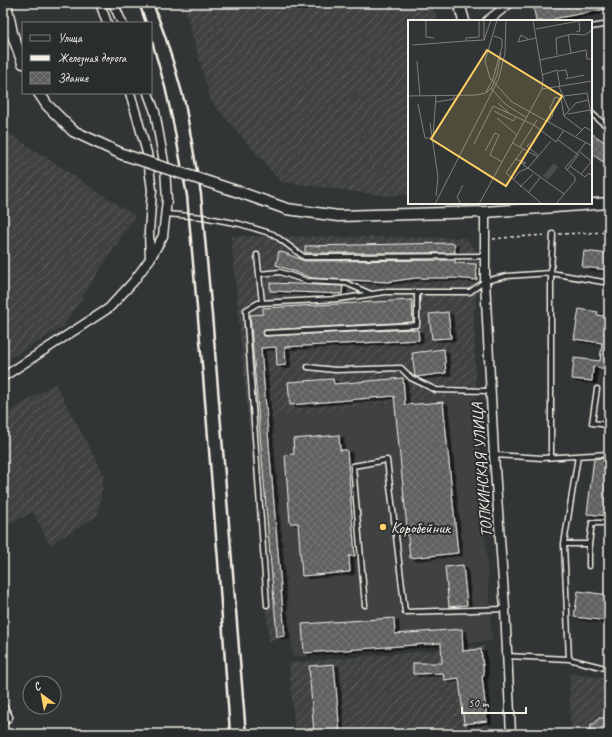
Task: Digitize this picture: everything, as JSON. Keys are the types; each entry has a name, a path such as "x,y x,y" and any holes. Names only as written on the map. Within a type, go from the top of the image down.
{"street":[{"path":"6,3 12,33 22,60"},
{"path":"100,3 107,22"},
{"path":"113,3 122,22"},
{"path":"459,3 464,20"},
{"path":"488,20 510,3"},
{"path":"40,94 47,106 73,131 122,154 287,209 338,216 584,204"},
{"path":"130,94 147,153 152,190 149,232 150,259"},
{"path":"3,377 109,308 133,282 150,259 163,236 167,200 165,168 155,112 148,94"},
{"path":"592,204 609,203"},
{"name":"ТОПКИНСКАЯ УЛИЦА","path":"485,208 485,281 494,455 508,656 511,734"},
{"path":"3,708 8,717 3,721"}],"lane":[{"path":"592,27 609,24"},
{"path":"592,114 609,128"},
{"path":"166,214 203,217 240,224 273,234 304,257 486,256"},
{"path":"551,457 551,273 553,234"},
{"path":"257,255 262,303"},
{"path":"259,274 280,272 307,281 346,283 371,294"},
{"path":"267,605 246,310 258,303 339,299 385,292 470,292 485,281 507,276 551,273 609,283"},
{"path":"266,333 417,324 417,292"},
{"path":"308,368 335,370 401,368 410,378 436,390 491,391"},
{"path":"597,389 592,423 609,425"},
{"path":"494,455 542,458 609,454"},
{"path":"570,659 564,544 578,456"},
{"path":"365,605 353,466 388,460 405,612 505,609"},
{"path":"589,566 588,544 592,523 609,523"},
{"path":"564,544 588,544"},
{"path":"508,656 570,659 609,668"}],"shaded area":[{"path":"183,3 431,3 438,20 408,20 408,194 388,196 281,182 211,101"},
{"path":"3,129 135,216 63,327 3,362"},
{"path":"231,236 466,238 477,252 479,272 474,315 476,394 273,417 291,637 269,641"},
{"path":"55,383 104,475 98,515 50,545 33,512 3,527 3,416"},
{"name":"Коробейник","path":"476,394 492,641 293,657 273,417"},
{"path":"484,646 490,734 295,734 289,663"},
{"path":"569,673 609,679 609,734 571,734"}],"building":[{"path":"533,3 604,3 606,9 553,20 536,20"},
{"path":"592,134 609,145 609,153 603,162 592,154"},
{"path":"454,243 455,253 305,253 305,246"},
{"path":"279,251 305,261 455,260 455,263 476,264 477,280 453,278 416,278 387,282 312,278 276,265"},
{"path":"584,251 609,254 609,270 582,267"},
{"path":"270,283 343,286 342,294 270,291"},
{"path":"412,300 413,322 266,330 263,332 263,335 266,336 413,329 418,330 419,340 285,347 286,365 277,366 276,347 261,348 285,636 277,637 250,315 263,314 263,308"},
{"path":"579,309 598,312 597,315 609,317 609,369 593,367 592,381 572,379 574,358 600,361 602,343 574,339"},
{"path":"448,312 451,338 432,339 429,314"},
{"path":"444,349 446,373 415,376 412,353"},
{"path":"403,378 405,405 443,402 458,553 410,558 394,396 290,405 288,382 333,379 334,384"},
{"path":"339,435 340,450 347,450 355,556 349,556 350,572 302,576 298,523 290,523 285,455 294,454 293,439"},
{"path":"594,458 609,459 609,516 587,514"},
{"path":"463,565 467,605 449,607 445,567"},
{"path":"578,591 609,595 609,621 574,617"},
{"path":"394,618 395,634 462,629 463,651 481,649 484,676 482,676 487,721 464,724 459,678 444,680 443,673 413,674 413,663 442,663 441,643 304,653 302,624"},
{"path":"334,664 340,734 314,734 309,666"},
{"path":"599,718 608,718 609,734 590,734 591,724 594,724"}],"railway":[{"path":"139,3 146,22"},
{"path":"153,3 165,36 185,103 201,194 246,734"},
{"path":"152,42 165,87 187,196 218,561 230,734"}],"place":[{"name":"Коробейник","path":"383,527"}]}
